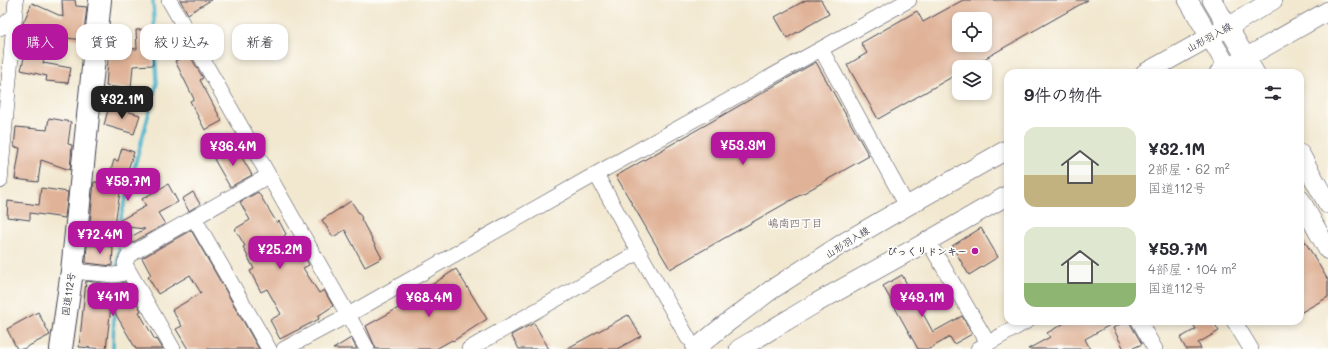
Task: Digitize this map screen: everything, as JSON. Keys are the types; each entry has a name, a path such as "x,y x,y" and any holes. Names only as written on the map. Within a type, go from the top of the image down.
{"highway":[{"name":"国道112号","path":"60,349 72,270 100,0"}],"main road":[{"path":"1188,0 1225,69"},
{"path":"1212,0 1251,65"},
{"name":"山形羽入線","path":"1152,69 1273,0"},
{"path":"1234,69 1251,65 1328,11"},
{"name":"山形羽入線","path":"692,344 723,326 771,290 845,242 1004,151"},
{"path":"1304,160 1325,192"},
{"path":"739,349 816,303 1004,197"},
{"path":"1304,206 1328,250"}],"street":[{"path":"0,181 16,0"},
{"path":"169,0 367,349"},
{"path":"284,349 909,0"},
{"path":"0,28 14,16"},
{"path":"821,49 907,206"},
{"path":"596,174 692,344"},
{"path":"120,272 129,256 268,176"},
{"path":"194,218 269,349"},
{"path":"928,241 983,346 1020,325"},
{"path":"469,349 639,252"},
{"path":"72,270 120,272"},
{"path":"120,272 173,349"},
{"path":"1141,325 1155,349"},
{"path":"1236,325 1251,349"}],"building":[{"path":"62,0 75,0 76,6 87,7 85,24 76,24 76,39 68,38 68,24 23,24 32,3 63,17"},
{"path":"180,0 211,0 188,14"},
{"path":"806,0 821,0 829,14 787,38 775,17"},
{"path":"963,0 1088,0 982,60 952,60 952,77 878,119 847,65 867,53 861,43 917,11 923,22"},
{"path":"136,30 140,30 140,60 153,60 153,65 133,66 131,89 106,86 108,60 132,60 132,49 137,49"},
{"path":"24,60 44,60 43,63 71,68 68,83 46,81 47,76 21,70"},
{"path":"192,60 203,78 200,80 222,121 205,130 190,101 194,99 175,61"},
{"path":"816,62 869,156 670,269 616,176"},
{"path":"109,106 140,115 134,134 104,125"},
{"path":"49,118 71,122 68,144 72,145 70,170 41,160 38,182 15,179 20,148 14,147 16,127 47,130"},
{"path":"236,147 252,175 230,187 214,159"},
{"path":"122,148 134,152 124,181 122,180 115,223 146,206 142,199 168,184 178,202 158,213 165,224 130,244 127,239 145,229 90,223 94,182 107,183 114,160 118,161"},
{"path":"41,188 68,192 65,218 30,213 30,220 7,217 8,201 39,205"},
{"path":"193,192 200,204 189,211 182,199"},
{"path":"258,192 277,223 279,221 286,234 284,236 294,255 301,250 309,265 303,268 319,293 324,290 333,306 318,316 319,319 280,339 270,320 281,314 267,289 261,292 250,271 254,269 243,247 245,246 235,229 250,220 240,202"},
{"path":"351,201 362,218 361,219 382,258 365,267 345,230 333,237 322,220"},
{"name":"びっくりドンキー","path":"981,228 998,257 969,275 952,246"},
{"path":"191,230 259,349 188,349 176,329 182,326 172,310 201,293 190,275 158,294 148,277 151,275 142,258"},
{"path":"1304,240 1328,280 1328,297 1304,311"},
{"path":"87,245 113,247 112,266 86,263"},
{"path":"456,269 487,319 453,341 452,340 436,349 376,349 366,326 402,306 401,305"},
{"path":"902,275 933,332 962,316 972,334 954,344 950,337 929,349 918,349 883,286"},
{"path":"86,281 110,284 110,286 125,282 141,311 139,312 155,340 157,339 163,349 136,349 111,306 106,349 79,347"},
{"path":"38,312 50,335 23,349 17,349 7,329"},
{"path":"628,315 641,336 617,349 566,349"},
{"path":"534,323 549,349 519,349 511,335"},
{"path":"1061,325 1110,325 1085,339 1090,349 1028,349 1050,337 1047,333"},
{"path":"1119,325 1131,325 1142,344 1131,349 1124,349 1113,328"},
{"path":"1194,325 1215,325 1219,331 1198,343 1201,349 1186,349 1180,338 1196,329"},
{"path":"351,338 357,349 333,349"}],"waterway":[{"path":"117,270 121,217 157,83 153,0"},
{"path":"113,349 114,308"}],"place":[{"name":"びっくりドンキー","path":"975,251"}],"district":[{"name":"嶋南四丁目","path":"795,222"}]}
